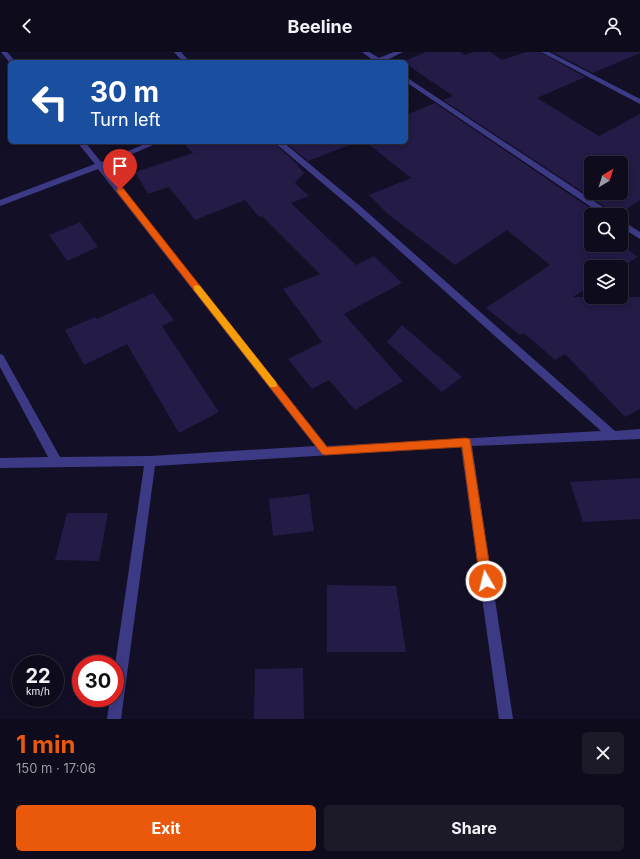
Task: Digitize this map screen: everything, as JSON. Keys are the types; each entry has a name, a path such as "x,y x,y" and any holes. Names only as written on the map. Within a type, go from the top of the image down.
{"street":[{"path":"4,52 11,60"},
{"path":"177,52 185,60"},
{"path":"365,52 375,60"},
{"path":"382,60 400,52"},
{"path":"544,52 640,102"},
{"path":"408,80 599,208"},
{"path":"83,144 325,451"},
{"path":"0,203 151,144"},
{"path":"280,144 356,207 614,435"},
{"path":"628,228 640,236"},
{"path":"0,358 56,461"},
{"path":"0,463 56,461 150,461 466,442 640,434"},
{"path":"466,442 506,719"},
{"path":"114,719 150,461"}],"building":[{"path":"426,52 460,52 465,55 474,52 490,52 502,60 526,52 540,52 585,77 537,98 599,136 640,114 640,200 628,208 607,208 595,200 628,200 628,156 584,156 584,193 443,100 453,96 408,65 407,60"},
{"path":"552,52 640,52 640,53 593,73"},
{"path":"435,103 590,208 584,208 584,252 628,252 628,250 638,257 628,263 628,260 584,260 584,290 573,297 584,297 584,304 628,304 628,297 640,297 640,409 625,417 565,354 555,360 524,333 520,335 486,308 550,265 507,230 455,265 389,215 369,195 411,178 368,144 408,144 408,114"},
{"path":"184,144 275,144 298,165 304,173 295,183 309,196 291,203 356,265 374,256 402,283 344,314 403,381 355,410 329,380 312,389 288,359 322,342 283,289 320,274 262,216 259,217 245,200 195,220 169,187 148,194 135,172 193,153"},
{"path":"287,144 352,144 308,161"},
{"path":"80,222 98,247 67,261 49,235"},
{"path":"153,293 174,320 162,326 219,412 179,433 127,344 84,365 65,330 95,317 97,319"},
{"path":"402,325 462,377 442,392 387,342"},
{"path":"640,478 640,519 583,522 570,482"},
{"path":"309,494 314,531 273,536 269,499"},
{"path":"67,513 108,513 99,561 55,560"},
{"path":"327,585 396,586 406,652 327,652"},
{"path":"303,668 304,719 254,719 255,669"}],"slow traffic":[{"path":"197,288 273,385"}],"route":[{"path":"120,190 325,451 466,442 486,581"}]}
